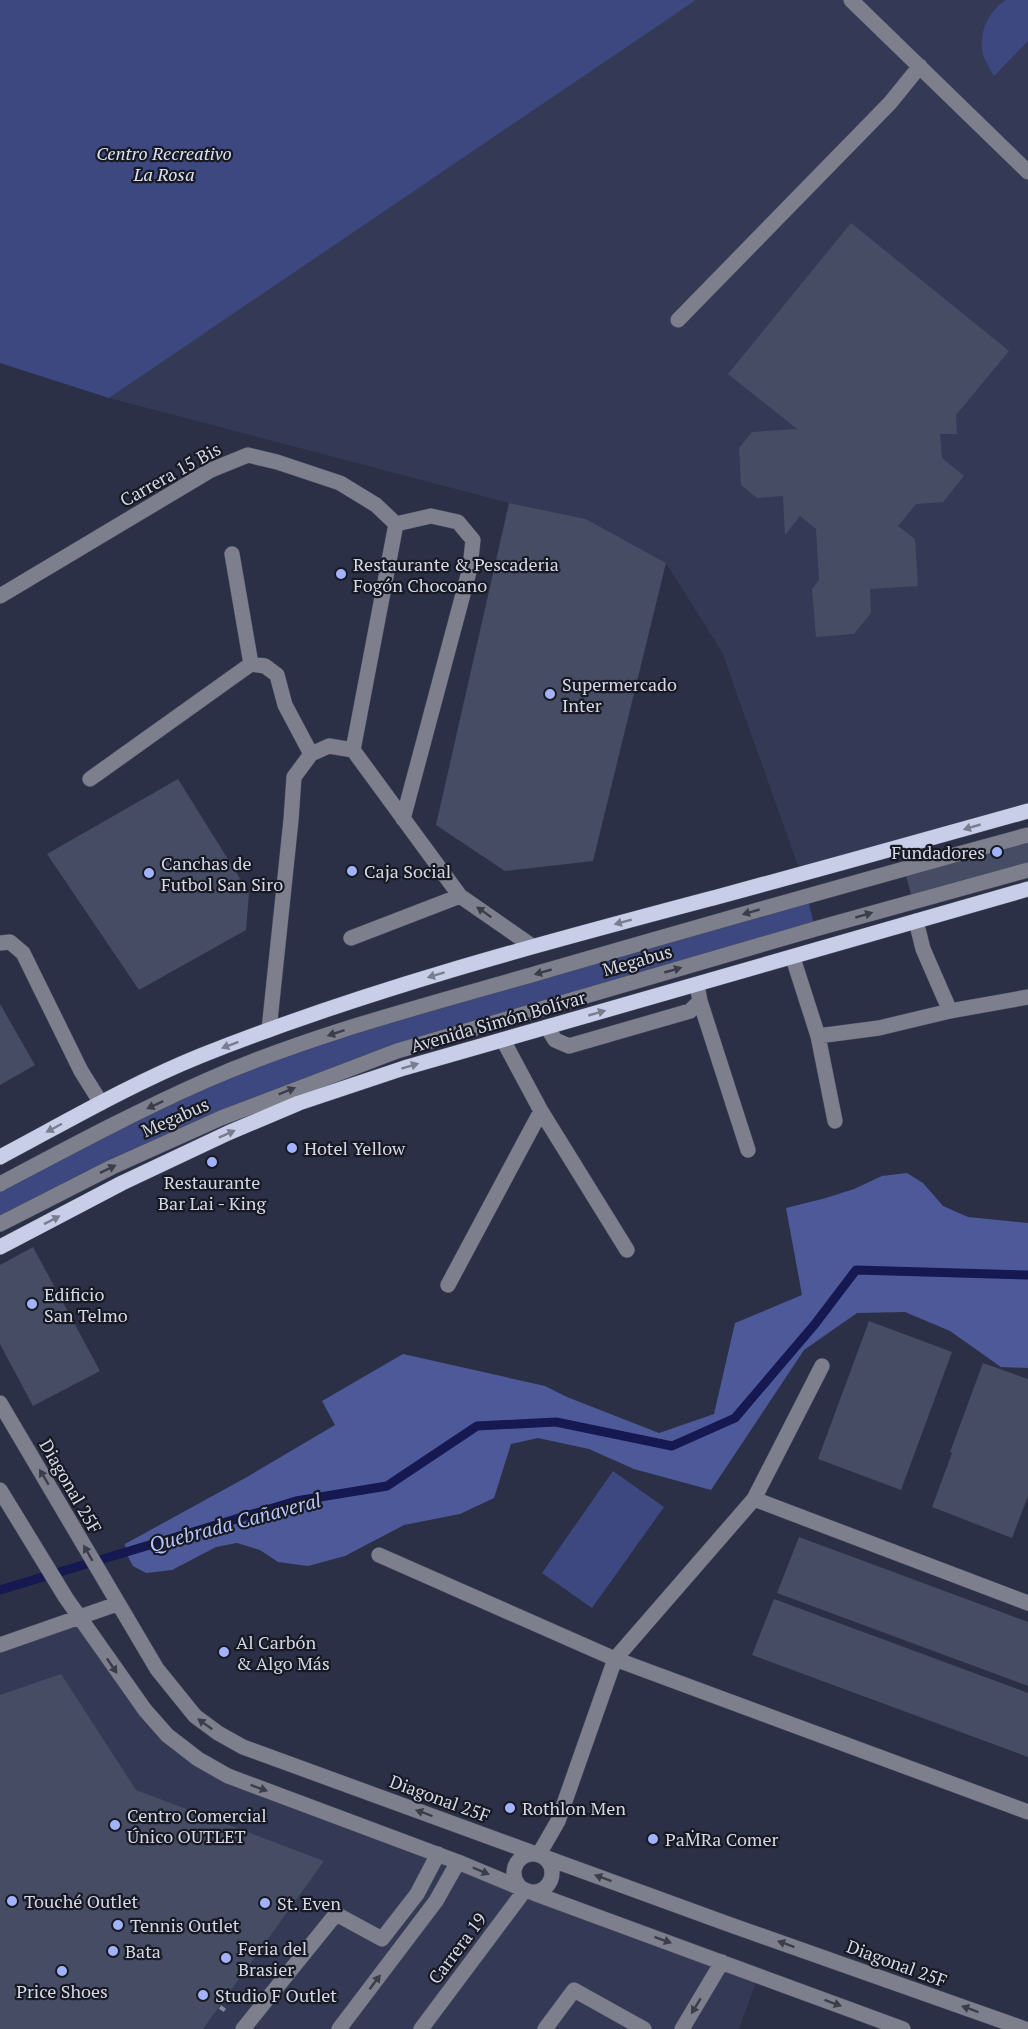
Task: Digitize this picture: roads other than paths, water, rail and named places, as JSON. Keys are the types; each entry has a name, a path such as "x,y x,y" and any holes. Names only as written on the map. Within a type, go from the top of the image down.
{"main road":[{"path":"0,1157 101,1103 197,1058 269,1030 363,998 532,946 1028,811"},
{"name":"Avenida Simón Bolívar","path":"0,1247 122,1183 228,1133 289,1108 404,1068 1028,889"}],"street":[{"path":"851,0 1028,172"},
{"path":"678,320 890,103 920,66"},
{"name":"Carrera 15 Bis","path":"0,596 211,470 248,455 340,483 376,505 396,524"},
{"path":"352,750 396,524 431,516 458,522 473,540 470,568 403,819"},
{"path":"232,554 251,664"},
{"path":"90,779 251,664 265,666 277,675 285,705 311,754"},
{"path":"269,1030 294,777 311,754 329,746 352,750 460,896 532,946"},
{"name":"Megabus","path":"0,1184 93,1135 206,1081 281,1051 395,1015 1028,835"},
{"name":"Megabus","path":"0,1224 112,1167 212,1122 397,1051 815,929 1028,870"},
{"path":"351,938 460,896"},
{"path":"916,921 923,949 950,1011"},
{"path":"0,943 10,942 23,954 81,1071 101,1103"},
{"path":"793,958 818,1036 834,1121"},
{"path":"698,985 700,1001 748,1150"},
{"path":"818,1036 879,1028 1028,996"},
{"path":"547,1027 555,1040 569,1046 690,1011 700,1001"},
{"path":"503,1040 541,1111 627,1250"},
{"path":"448,1285 541,1111"},
{"path":"539,1854 558,1821 615,1659 754,1499 822,1366"},
{"name":"Diagonal 25F","path":"0,1403 157,1669 195,1716 218,1733 243,1747 1025,2029"},
{"path":"0,1490 66,1598 145,1710 167,1735 198,1759 228,1776 438,1854 525,1890 903,2029"},
{"path":"754,1499 1028,1603"},
{"path":"379,1555 615,1659 1028,1812"},
{"path":"0,1645 117,1604"},
{"path":"243,2029 336,1914 382,1939 417,1894 438,1854"},
{"path":"539,1854 550,1863 553,1874 551,1881 543,1889 525,1890 517,1882 515,1866 523,1857 539,1854"},
{"path":"339,2029 436,1901 458,1862"},
{"name":"Carrera 19","path":"421,2029 525,1890"},
{"path":"682,2029 722,1962"},
{"path":"545,2029 574,1990 625,2025 644,2029"}],"waterway":[{"name":"Quebrada Cañaveral","path":"0,1590 296,1501 387,1486 477,1426 556,1422 672,1446 735,1418 815,1324 856,1270 1028,1275"}],"place":[{"name":"Restaurante & Pescaderia Fogón Chocoano","path":"341,574"},
{"name":"Supermercado Inter","path":"550,694"},
{"name":"Fundadores","path":"997,852"},
{"name":"Caja Social","path":"352,871"},
{"name":"Canchas de Futbol San Siro","path":"149,873"},
{"name":"Hotel Yellow","path":"292,1148"},
{"name":"Restaurante Bar Lai - King","path":"212,1162"},
{"name":"Edificio San Telmo","path":"32,1304"},
{"name":"Al Carbón & Algo Más","path":"224,1652"},
{"name":"Rothlon Men","path":"510,1808"},
{"name":"Centro Comercial Único OUTLET","path":"115,1825"},
{"name":"PaṀRa Comer","path":"653,1839"},
{"name":"Touché Outlet","path":"12,1901"},
{"name":"St. Even","path":"265,1903"},
{"name":"Tennis Outlet","path":"118,1925"},
{"name":"Bata","path":"113,1951"},
{"name":"Feria del Brasier","path":"226,1958"},
{"name":"Price Shoes","path":"62,1971"},
{"name":"Studio F Outlet","path":"203,1995"}],"park label":[{"name":"Centro Recreativo La Rosa","path":"164,163"}]}
